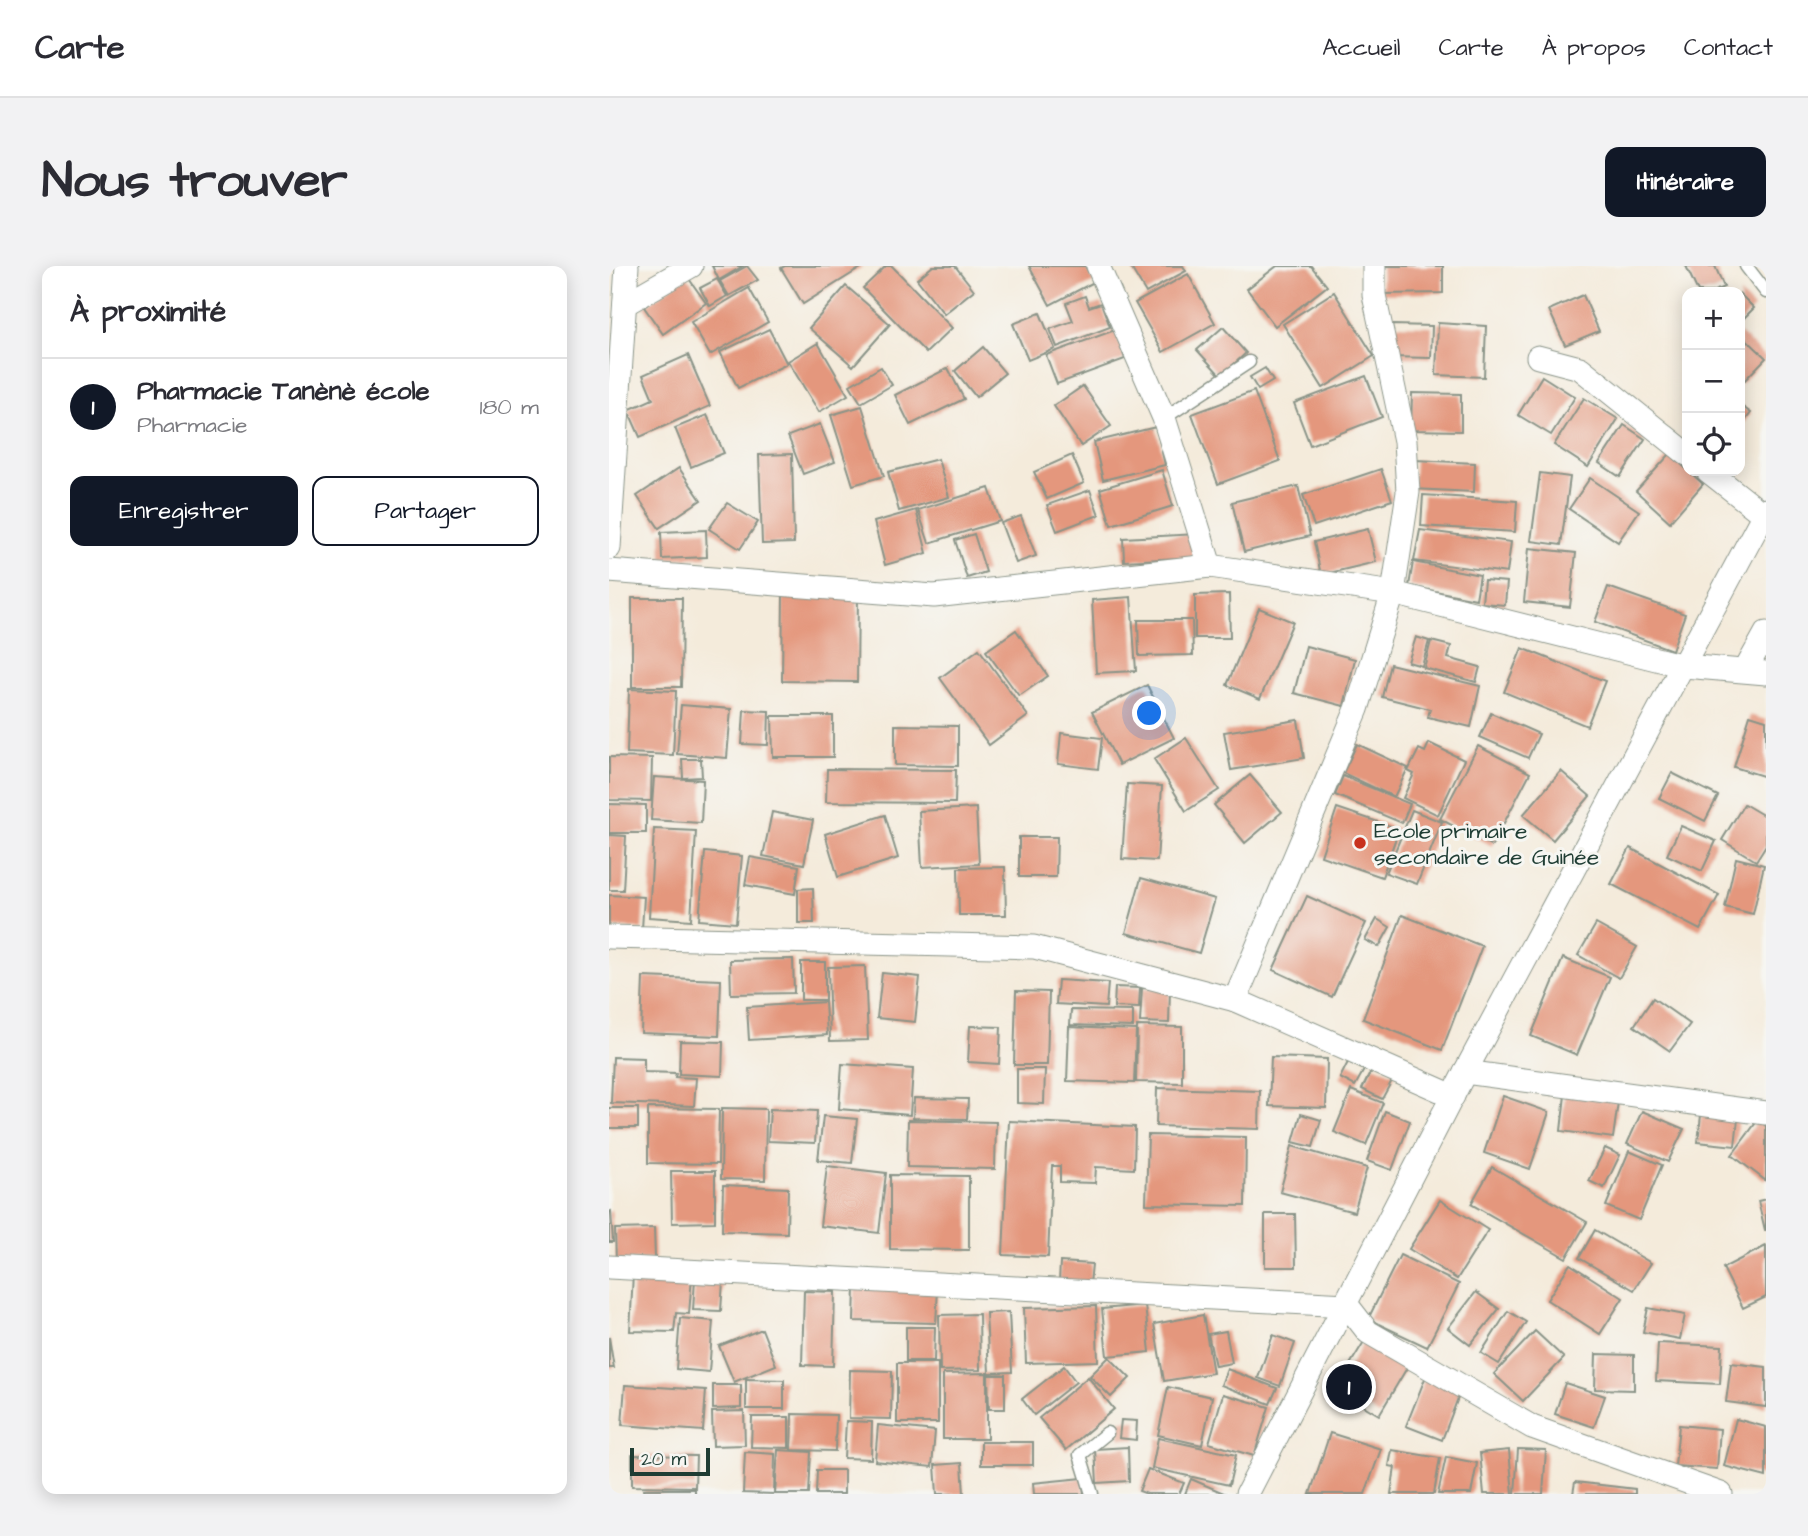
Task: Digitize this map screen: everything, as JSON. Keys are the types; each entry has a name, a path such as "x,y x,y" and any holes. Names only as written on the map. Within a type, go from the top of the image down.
{"street":[{"path":"609,548 627,266"},
{"path":"625,304 691,266"},
{"path":"1098,266 1164,418 1210,566"},
{"path":"1235,1000 1357,709 1393,593 1408,492 1393,377 1374,295 1374,266"},
{"path":"1538,357 1580,369 1682,450"},
{"path":"1247,1494 1347,1305 1465,1072 1765,513 1715,476"},
{"path":"609,571 934,596 1210,566 1393,593 1683,666 1756,671 1766,633"},
{"path":"609,937 1034,947 1235,1000 1453,1096"},
{"path":"1465,1072 1766,1112"},
{"path":"609,1267 1347,1305 1368,1332 1532,1427 1721,1494"}],"lane":[{"path":"1746,266 1766,292"},
{"path":"1164,418 1249,362"},
{"path":"1092,1494 1080,1455 1107,1433"}],"building":[{"path":"712,266 743,266 719,280"},
{"path":"747,266 758,280 729,296 720,281"},
{"path":"864,266 803,304 781,268"},
{"path":"886,266 892,266 952,328 926,353 863,288"},
{"path":"933,266 955,266 974,290 944,314 917,279"},
{"path":"1029,266 1085,266 1094,282 1050,305"},
{"path":"1130,266 1183,266 1186,271 1146,293"},
{"path":"1277,266 1311,266 1327,286 1275,326 1247,289"},
{"path":"1381,266 1443,266 1443,293 1382,294"},
{"path":"1686,266 1715,266 1724,287 1696,287"},
{"path":"1188,274 1215,323 1163,352 1135,303"},
{"path":"687,276 706,303 663,334 644,307"},
{"path":"717,279 727,296 710,306 700,288"},
{"path":"846,286 890,324 853,366 809,328"},
{"path":"749,288 768,322 710,355 691,322"},
{"path":"1334,292 1374,356 1323,388 1283,324"},
{"path":"1583,295 1599,331 1565,345 1549,310"},
{"path":"1085,296 1089,307 1101,303 1110,327 1057,347 1050,329 1073,321 1066,303"},
{"path":"1745,299 1754,308 1745,317"},
{"path":"1040,313 1055,349 1028,360 1013,324"},
{"path":"1438,323 1486,326 1484,377 1436,375"},
{"path":"1392,325 1432,326 1431,358 1391,357"},
{"path":"1223,327 1246,353 1221,376 1197,350"},
{"path":"769,329 787,364 738,388 720,352"},
{"path":"1115,330 1125,359 1057,384 1046,355"},
{"path":"1745,338 1766,358 1745,380"},
{"path":"818,343 848,395 819,412 788,361"},
{"path":"983,347 1005,373 976,397 955,371"},
{"path":"688,355 710,406 640,437 628,410 653,399 643,375"},
{"path":"881,367 892,385 861,403 850,385"},
{"path":"948,368 964,399 910,425 895,395"},
{"path":"1265,368 1273,381 1258,390 1250,377"},
{"path":"1366,376 1382,417 1310,445 1294,403"},
{"path":"1542,376 1575,397 1551,435 1518,415"},
{"path":"1083,386 1111,426 1081,446 1054,406"},
{"path":"1254,391 1280,461 1218,484 1192,414"},
{"path":"1412,393 1461,394 1461,431 1411,430"},
{"path":"1584,398 1618,419 1588,467 1554,445"},
{"path":"862,406 884,476 853,485 831,415"},
{"path":"1745,409 1751,413 1745,421"},
{"path":"707,415 724,453 691,467 675,428"},
{"path":"820,424 835,462 803,474 788,436"},
{"path":"1624,425 1645,439 1620,477 1599,463"},
{"path":"1156,427 1165,465 1103,480 1094,442"},
{"path":"792,454 794,543 762,544 759,455"},
{"path":"1670,454 1682,465 1682,476 1694,476 1703,484 1670,522 1636,491"},
{"path":"1072,455 1084,483 1047,499 1034,472"},
{"path":"938,459 949,497 899,511 888,472"},
{"path":"1415,460 1475,463 1474,492 1413,489"},
{"path":"679,468 701,500 659,528 637,496"},
{"path":"1381,469 1392,500 1314,526 1303,495"},
{"path":"1162,470 1173,506 1111,525 1100,489"},
{"path":"1540,473 1570,477 1561,545 1531,541"},
{"path":"1590,478 1639,511 1618,542 1569,509"},
{"path":"1298,486 1310,536 1244,552 1232,502"},
{"path":"989,488 1000,521 929,543 918,510"},
{"path":"1090,490 1099,515 1057,531 1047,505"},
{"path":"1423,495 1517,501 1515,532 1421,526"},
{"path":"727,503 758,522 740,549 709,529"},
{"path":"916,510 927,553 885,565 874,522"},
{"path":"1021,516 1036,556 1016,563 1001,523"},
{"path":"1368,529 1376,562 1321,575 1314,542"},
{"path":"706,530 707,557 662,559 661,532"},
{"path":"1420,530 1511,542 1507,573 1414,561"},
{"path":"974,534 986,572 967,578 955,540"},
{"path":"1198,534 1199,557 1124,561 1123,538"},
{"path":"1529,548 1576,553 1570,607 1524,602"},
{"path":"1413,562 1480,575 1476,599 1409,586"},
{"path":"1484,580 1507,582 1505,605 1482,603"},
{"path":"1608,587 1685,614 1672,650 1595,622"},
{"path":"783,593 858,594 857,682 782,681"},
{"path":"1229,594 1230,638 1195,638 1195,595"},
{"path":"1131,597 1136,671 1096,673 1092,600"},
{"path":"632,598 682,598 681,687 632,687"},
{"path":"1259,608 1293,622 1260,699 1227,685"},
{"path":"1138,620 1192,620 1193,655 1139,656"},
{"path":"1016,630 1048,676 1019,696 986,651"},
{"path":"1416,637 1429,641 1422,666 1408,662"},
{"path":"1431,641 1451,646 1448,658 1480,667 1476,682 1424,668"},
{"path":"1306,646 1355,659 1344,706 1294,693"},
{"path":"1522,648 1605,681 1587,726 1504,692"},
{"path":"979,649 1028,716 989,745 940,678"},
{"path":"1390,664 1480,686 1471,727 1428,717 1430,709 1382,697"},
{"path":"1147,685 1174,738 1119,765 1092,712"},
{"path":"629,689 676,691 673,755 627,753"},
{"path":"681,705 731,709 727,758 677,754"},
{"path":"744,710 769,711 768,745 742,744"},
{"path":"1491,713 1539,734 1528,758 1480,737"},
{"path":"1750,715 1766,720 1766,777 1734,767"},
{"path":"772,716 833,716 833,757 773,757"},
{"path":"1298,720 1304,758 1231,770 1224,732"},
{"path":"895,725 958,726 958,766 895,765"},
{"path":"1061,733 1102,738 1098,769 1058,764"},
{"path":"1186,738 1219,790 1186,811 1154,759"},
{"path":"1429,743 1464,760 1438,815 1403,798 1414,774 1408,771 1419,749 1425,752"},
{"path":"1357,744 1408,768 1394,797 1343,773"},
{"path":"1478,746 1530,773 1492,846 1440,819"},
{"path":"609,757 652,758 651,801 609,800"},
{"path":"682,759 701,759 702,777 683,778"},
{"path":"827,769 956,770 955,803 826,802"},
{"path":"1561,771 1590,796 1553,840 1523,815"},
{"path":"1672,773 1718,796 1705,821 1659,798"},
{"path":"1250,775 1282,812 1245,843 1214,805"},
{"path":"1343,776 1410,804 1402,823 1335,795"},
{"path":"654,777 703,780 701,823 651,820"},
{"path":"1127,784 1162,786 1157,861 1122,859"},
{"path":"609,804 646,805 646,833 609,833"},
{"path":"1744,804 1766,817 1766,845 1756,861 1722,840"},
{"path":"976,808 979,864 922,867 919,811"},
{"name":"Ecole primaire secondaire de Guinée","path":"1337,808 1399,829 1382,877 1321,856"},
{"path":"1412,810 1442,822 1417,884 1386,873"},
{"path":"772,812 813,820 804,864 763,856"},
{"path":"885,815 898,858 838,877 825,834"},
{"path":"1681,826 1716,841 1702,871 1667,855"},
{"path":"654,829 696,831 691,920 649,917"},
{"path":"609,835 626,836 623,890 609,890"},
{"path":"1019,837 1057,837 1056,877 1019,877"},
{"path":"1630,848 1719,895 1700,930 1611,884"},
{"path":"705,852 742,856 736,923 699,920"},
{"path":"750,857 799,866 795,894 745,885"},
{"path":"1736,858 1764,865 1753,914 1725,907"},
{"path":"1005,867 1006,915 959,915 958,868"},
{"path":"1141,878 1215,899 1199,953 1126,933"},
{"path":"813,888 814,923 798,923 798,889"},
{"path":"609,895 644,897 642,929 609,927"},
{"path":"1307,896 1366,923 1332,997 1273,970"},
{"path":"1402,915 1482,946 1442,1050 1363,1019"},
{"path":"1377,919 1390,927 1379,947 1365,940"},
{"path":"1596,924 1637,947 1619,978 1578,955"},
{"path":"1563,958 1610,977 1577,1055 1531,1036"},
{"path":"793,959 794,993 731,994 730,960"},
{"path":"801,962 825,962 825,1000 801,1000"},
{"path":"865,966 868,1040 830,1041 828,967"},
{"path":"882,973 920,977 915,1022 877,1018"},
{"path":"643,977 721,980 719,1036 641,1033"},
{"path":"1058,980 1108,983 1106,1007 1056,1004"},
{"path":"1115,987 1140,988 1139,1008 1114,1007"},
{"path":"1142,988 1170,989 1169,1023 1140,1022"},
{"path":"1016,991 1049,992 1047,1065 1014,1065"},
{"path":"1653,998 1690,1024 1670,1051 1634,1026"},
{"path":"825,1002 827,1035 749,1040 747,1007"},
{"path":"1071,1010 1133,1011 1133,1027 1070,1025"},
{"path":"970,1026 1001,1027 999,1064 968,1062"},
{"path":"1137,1026 1182,1027 1182,1083 1136,1082"},
{"path":"1069,1027 1136,1030 1134,1083 1067,1081"},
{"path":"680,1041 723,1042 722,1076 679,1074"},
{"path":"613,1057 644,1058 644,1072 676,1073 675,1077 696,1078 694,1106 611,1103"},
{"path":"1271,1057 1327,1059 1326,1108 1269,1106"},
{"path":"1348,1062 1364,1070 1355,1086 1340,1078"},
{"path":"842,1064 913,1069 910,1115 839,1109"},
{"path":"1374,1065 1395,1075 1382,1099 1362,1089"},
{"path":"1017,1069 1045,1069 1044,1104 1017,1103"},
{"path":"1157,1088 1260,1091 1259,1129 1156,1126"},
{"path":"1351,1090 1383,1103 1366,1145 1334,1132"},
{"path":"1565,1095 1618,1102 1613,1138 1561,1131"},
{"path":"1503,1096 1549,1112 1530,1169 1484,1153"},
{"path":"914,1098 968,1099 967,1119 913,1118"},
{"path":"609,1108 638,1108 638,1128 609,1128"},
{"path":"648,1108 719,1109 718,1164 648,1163"},
{"path":"722,1108 766,1109 765,1180 721,1179"},
{"path":"770,1109 817,1111 815,1143 768,1141"},
{"path":"1385,1111 1410,1121 1392,1170 1367,1161"},
{"path":"1642,1111 1684,1129 1668,1162 1627,1144"},
{"path":"1301,1114 1321,1120 1313,1147 1293,1142"},
{"path":"1701,1115 1738,1119 1735,1146 1698,1142"},
{"path":"823,1116 857,1119 852,1163 818,1160"},
{"path":"908,1120 996,1122 995,1169 907,1167"},
{"path":"1758,1120 1766,1126 1766,1181 1732,1155"},
{"path":"1009,1121 1135,1127 1134,1169 1096,1167 1095,1183 1060,1182 1060,1166 1052,1166 1048,1257 1003,1255"},
{"path":"1148,1135 1246,1137 1245,1206 1146,1204"},
{"path":"1292,1146 1367,1168 1354,1212 1280,1192"},
{"path":"1605,1148 1620,1155 1604,1188 1589,1181"},
{"path":"1629,1151 1662,1165 1639,1220 1606,1206"},
{"path":"827,1166 886,1173 879,1233 820,1226"},
{"path":"1492,1167 1587,1222 1566,1258 1471,1204"},
{"path":"671,1171 715,1171 715,1222 672,1223"},
{"path":"890,1175 969,1176 969,1250 890,1249"},
{"path":"723,1185 788,1188 787,1233 722,1231"},
{"path":"1766,1199 1766,1230 1765,1230 1758,1201"},
{"path":"1440,1200 1488,1230 1457,1279 1409,1249"},
{"path":"611,1211 613,1242 609,1242 609,1212"},
{"path":"1265,1214 1295,1214 1296,1267 1265,1267"},
{"path":"654,1228 655,1259 616,1261 615,1229"},
{"path":"1595,1230 1651,1263 1634,1290 1579,1258"},
{"path":"1766,1246 1766,1297 1743,1308 1723,1268"},
{"path":"1400,1255 1459,1284 1427,1347 1368,1319"},
{"path":"1060,1262 1092,1264 1090,1284 1059,1282"},
{"path":"1570,1264 1623,1298 1600,1334 1547,1300"},
{"path":"633,1273 692,1276 689,1314 676,1313 674,1332 630,1331"},
{"path":"695,1279 723,1281 721,1311 693,1310"},
{"path":"855,1286 938,1289 936,1323 854,1321"},
{"path":"804,1291 835,1292 833,1366 802,1365"},
{"path":"1476,1292 1499,1309 1470,1345 1448,1328"},
{"path":"1145,1305 1150,1352 1107,1356 1102,1309"},
{"path":"1096,1306 1098,1361 1026,1363 1024,1308"},
{"path":"1648,1308 1685,1315 1680,1339 1643,1332"},
{"path":"1508,1311 1526,1322 1499,1364 1481,1353"},
{"path":"1009,1312 1012,1372 989,1373 986,1313"},
{"path":"979,1314 980,1370 940,1371 939,1315"},
{"path":"1203,1315 1213,1373 1164,1381 1154,1324"},
{"path":"680,1318 713,1321 709,1372 676,1369"},
{"path":"906,1327 935,1327 934,1361 906,1361"},
{"path":"762,1329 776,1365 734,1382 719,1346"},
{"path":"1226,1331 1232,1363 1215,1366 1208,1334"},
{"path":"1535,1331 1564,1358 1523,1401 1494,1374"},
{"path":"1273,1335 1295,1343 1280,1386 1258,1378"},
{"path":"609,1337 614,1368 609,1368"},
{"path":"1365,1340 1408,1366 1379,1415 1335,1389"},
{"path":"1658,1343 1722,1346 1720,1384 1656,1381"},
{"path":"1596,1354 1634,1355 1634,1390 1595,1389"},
{"path":"1109,1357 1130,1378 1111,1397 1090,1376"},
{"path":"897,1363 938,1363 938,1423 897,1423"},
{"path":"1731,1363 1766,1367 1766,1407 1726,1402"},
{"path":"1064,1366 1076,1382 1034,1415 1022,1399"},
{"path":"1227,1369 1277,1388 1270,1404 1221,1385"},
{"path":"850,1370 892,1371 891,1419 849,1418"},
{"path":"987,1373 987,1439 943,1439 943,1374"},
{"path":"988,1375 1005,1375 1005,1409 989,1409"},
{"path":"1426,1376 1461,1390 1442,1440 1406,1426"},
{"path":"1088,1377 1114,1409 1066,1450 1039,1418"},
{"path":"746,1379 784,1380 784,1409 746,1409"},
{"path":"1565,1383 1605,1396 1594,1427 1555,1414"},
{"path":"625,1385 706,1390 703,1431 622,1425"},
{"path":"713,1385 741,1385 741,1408 713,1409"},
{"path":"1168,1387 1212,1397 1202,1445 1158,1435"},
{"path":"1223,1394 1269,1407 1254,1456 1209,1443"},
{"path":"744,1411 745,1445 713,1446 712,1412"},
{"path":"792,1414 836,1415 835,1451 791,1450"},
{"path":"752,1417 789,1417 789,1448 751,1447"},
{"path":"1736,1419 1766,1427 1766,1477 1724,1466"},
{"path":"1121,1420 1137,1421 1136,1440 1119,1438"},
{"path":"846,1421 872,1422 871,1459 844,1458"},
{"path":"878,1425 935,1431 932,1467 875,1461"},
{"path":"1679,1425 1720,1429 1717,1469 1675,1466"},
{"path":"1330,1433 1381,1449 1365,1494 1310,1494"},
{"path":"1158,1438 1236,1455 1229,1485 1152,1468"},
{"path":"981,1442 1033,1442 1033,1465 981,1465"},
{"path":"1128,1447 1129,1481 1097,1483 1095,1449"},
{"path":"1518,1449 1546,1450 1543,1494 1515,1494"},
{"path":"778,1450 811,1452 809,1494 775,1494"},
{"path":"1392,1450 1440,1458 1434,1494 1391,1494 1395,1467 1389,1466"},
{"path":"1509,1450 1513,1494 1484,1494 1480,1453"},
{"path":"745,1452 775,1454 774,1494 743,1493"},
{"path":"632,1455 696,1456 695,1487 632,1486"},
{"path":"1446,1457 1477,1463 1471,1494 1438,1494"},
{"path":"962,1463 964,1494 937,1494 935,1465"},
{"path":"1148,1469 1184,1483 1179,1494 1147,1494 1139,1491"},
{"path":"817,1470 844,1470 844,1494 816,1494"},
{"path":"1082,1478 1084,1494 1034,1494 1033,1483"},
{"path":"1191,1479 1226,1494 1185,1494"},
{"path":"1575,1482 1635,1489 1635,1494 1573,1494"},
{"path":"644,1489 695,1489 695,1494 644,1494"}],"place":[{"name":"Ecole primaire secondaire de Guinée","path":"1360,843"},
{"name":"Pharmacie Tanènè école","path":"1349,1387"}]}
